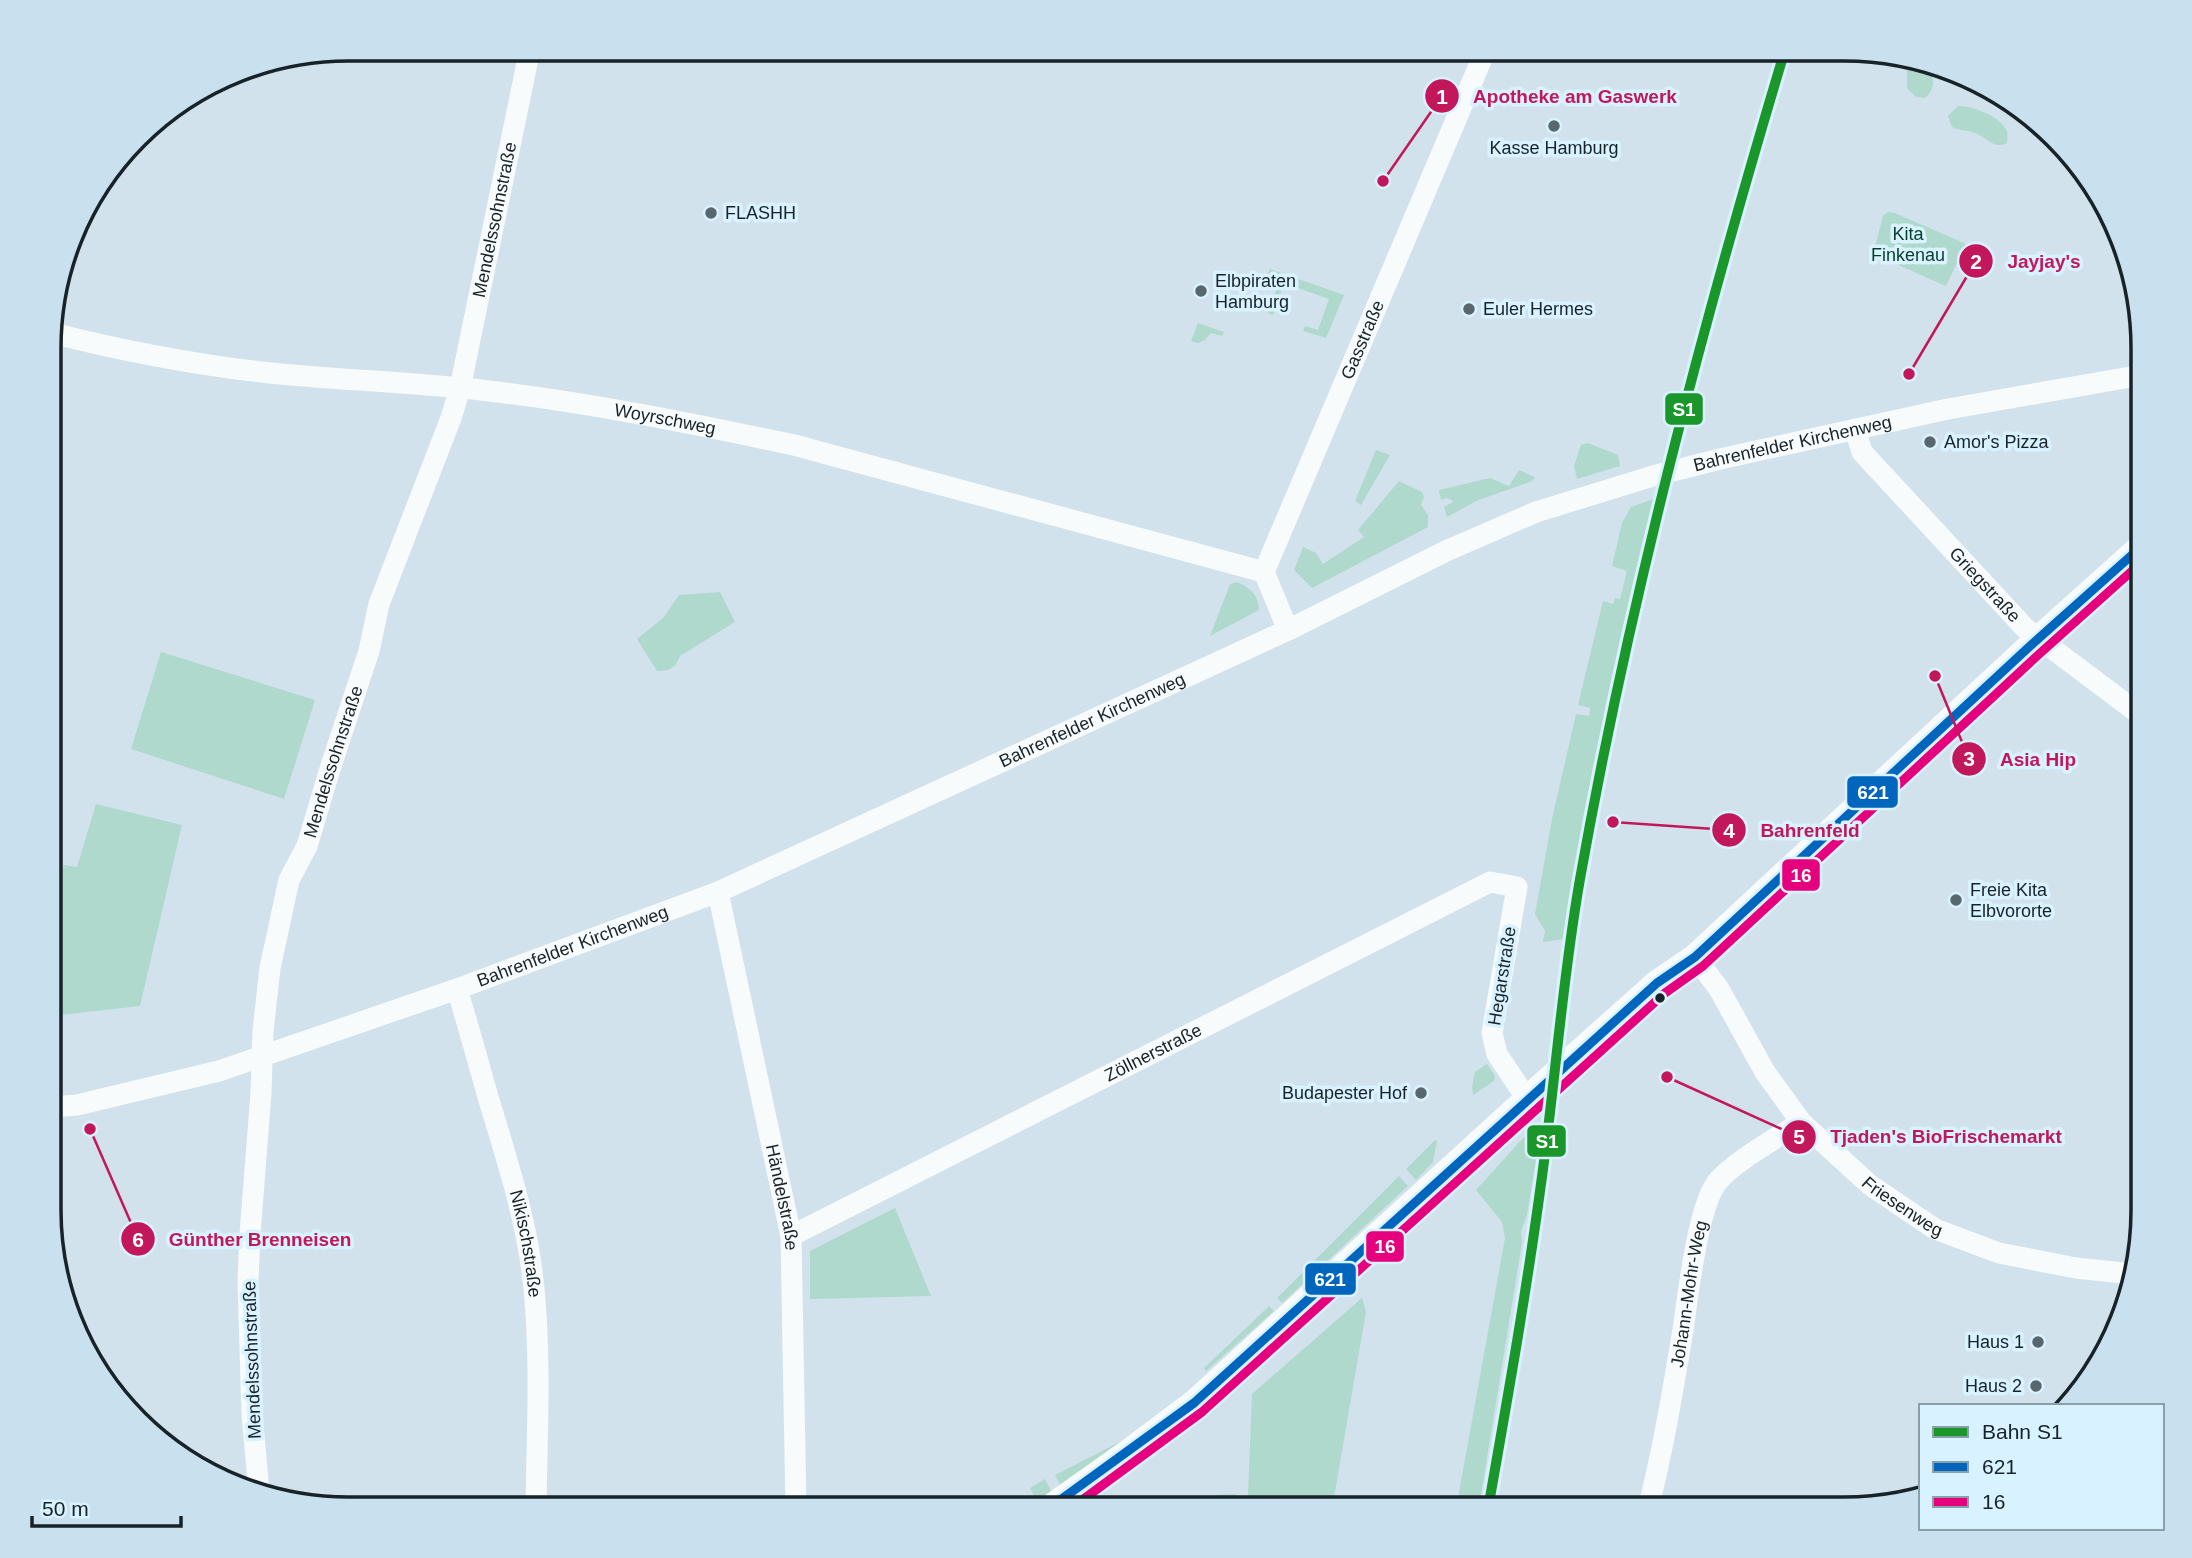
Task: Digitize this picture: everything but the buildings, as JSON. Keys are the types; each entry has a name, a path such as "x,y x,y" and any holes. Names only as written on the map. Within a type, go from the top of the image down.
{"street":[{"name":"Mendelssohnstraße","path":"259,1483 252,1400 248,1281 265,1002 270,968 289,880 307,846 369,651 379,604 451,418 460,388 528,61"},
{"name":"Gasstraße","path":"1264,572 1481,61"},
{"name":"Woyrschweg","path":"62,335 144,354 222,367 460,388 605,408 794,445 1264,572"},
{"name":"Bahrenfelder Kirchenweg","path":"61,1106 77,1105 189,1079 263,1055 457,989 718,892 1289,630 1446,551 1536,512 1667,473 1855,429 2131,376"},
{"name":"Griegstraße","path":"1855,429 1862,452 2025,628 2131,708"},
{"path":"1065,1497 1194,1403 1657,983 1695,957 2131,556"},
{"path":"1264,572 1289,630"},
{"name":"Zöllnerstraße","path":"791,1236 1490,882 1517,887"},
{"name":"Hegarstraße","path":"1517,887 1492,1032 1497,1054 1527,1099"},
{"name":"Händelstraße","path":"718,892 791,1236 796,1497"},
{"name":"Friesenweg","path":"1695,957 1719,989 1765,1072 1801,1122 1870,1185 1935,1229 1999,1253 2076,1268 2123,1273"},
{"name":"Nikischstraße","path":"457,989 509,1163 527,1237 538,1339 540,1396 536,1497"},
{"name":"Johann-Mohr-Weg","path":"1651,1497 1708,1196 1717,1182 1731,1169 1801,1122"}],"green space":[{"path":"1907,69 1931,75 1932,87 1925,98 1916,97 1907,88"},
{"path":"1958,106 1978,110 1999,121 2007,132 2007,143 1994,144 1975,133 1952,127 1948,116"},
{"name":"Kita Finkenau","path":"1888,212 1966,244 1946,286 1873,254 1883,216"},
{"path":"1270,269 1344,295 1326,338 1303,331 1305,326 1318,330 1329,299 1284,283 1273,315 1268,313 1280,279 1268,274"},
{"path":"1198,323 1224,332 1222,336 1211,333 1198,343 1191,341"},
{"path":"1588,443 1618,455 1620,466 1577,479 1574,466 1581,445"},
{"path":"1376,450 1390,455 1361,505 1355,501"},
{"path":"1519,470 1535,477 1532,481 1476,501 1447,517 1444,507 1453,502 1446,498 1441,500 1439,490 1490,478 1509,486"},
{"path":"1399,481 1422,492 1424,497 1421,505 1428,515 1428,527 1312,588 1294,570 1303,547 1316,553 1323,564 1364,537 1358,530"},
{"path":"1654,499 1604,718 1564,939 1543,942 1545,931 1535,914 1552,819 1576,714 1589,716 1590,708 1578,705 1603,601 1613,604 1615,598 1620,599 1627,571 1612,566 1622,523 1631,507"},
{"path":"1237,582 1253,593 1259,610 1210,636 1230,584"},
{"path":"720,592 735,622 680,656 672,668 657,671 637,639 663,618 679,595"},
{"path":"161,652 315,700 284,799 131,749"},
{"path":"96,804 182,825 140,1006 61,1015 61,876 64,865 77,867"},
{"path":"1487,1064 1495,1076 1494,1081 1473,1095 1475,1072"},
{"path":"1542,1123 1527,1215 1521,1231 1522,1243 1481,1497 1458,1497 1505,1238 1502,1222 1476,1190 1523,1138"},
{"path":"1435,1140 1433,1162 1416,1180 1406,1169"},
{"path":"1399,1176 1408,1186 1282,1303 1277,1298"},
{"path":"895,1208 931,1296 810,1299 810,1251"},
{"path":"1362,1298 1366,1312 1334,1497 1248,1497 1252,1394"},
{"path":"1269,1306 1274,1311 1206,1371 1204,1368"},
{"path":"1137,1433 1062,1488 1055,1475"},
{"path":"1045,1479 1052,1493 1047,1497 1034,1497 1030,1488"},
{"path":"1236,1494 1235,1497 1214,1497"}],"rail line":[{"name":"S1","path":"1490,1497 1537,1212 1574,915 1600,774 1670,461 1725,255 1782,61"}],"transit line":[{"name":"621","path":"1065,1497 1194,1403 1657,983 1695,957 2131,556"},
{"name":"16","path":"1086,1497 1202,1412 1665,993 1703,966 2131,572"}],"place":[{"name":"Kasse Hamburg","path":"1554,126"},
{"name":"Apotheke am Gaswerk","path":"1383,181"},
{"name":"FLASHH","path":"711,213"},
{"name":"Elbpiraten Hamburg","path":"1201,291"},
{"name":"Euler Hermes","path":"1469,309"},
{"name":"Jayjay's","path":"1909,374"},
{"name":"Amor's Pizza","path":"1930,442"},
{"name":"Asia Hip","path":"1935,676"},
{"name":"Bahrenfeld","path":"1613,822"},
{"name":"Freie Kita Elbvororte","path":"1956,900"},
{"name":"Tjaden's BioFrischemarkt","path":"1667,1077"},
{"name":"Budapester Hof","path":"1421,1093"},
{"name":"Günther Brenneisen","path":"90,1129"},
{"name":"Haus 1","path":"2038,1342"},
{"name":"Haus 2","path":"2036,1386"}]}
